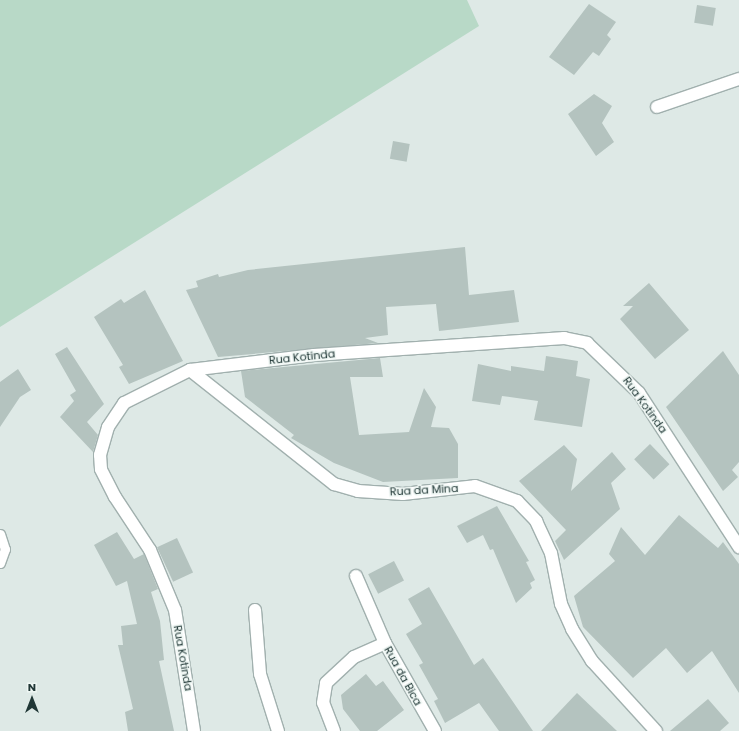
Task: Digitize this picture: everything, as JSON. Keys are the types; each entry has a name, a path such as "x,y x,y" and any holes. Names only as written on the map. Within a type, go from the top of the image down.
{"street":[{"path":"657,107 739,79"},
{"name":"Rua Kotinda","path":"194,731 175,610 150,550 115,497 102,468 100,455 108,427 124,403 190,370 314,355 564,338 587,343 639,393 739,547"},
{"name":"Rua da Mina","path":"190,370 334,484 358,491 404,494 475,486 517,501 536,521 551,552 561,604 572,629 592,661 656,731"},
{"path":"356,576 385,643"},
{"path":"255,610 260,674 278,731"},
{"name":"Rua da Bica","path":"334,731 323,703 326,683 354,657 385,643 435,731"}],"lane":[{"path":"0,534 4,549 0,564"}],"green space":[{"path":"0,0 467,0 479,26 0,327"}],"building":[{"path":"589,4 616,22 607,35 611,39 599,56 593,52 574,75 549,57"},
{"path":"697,5 716,8 713,26 694,23"},
{"path":"594,94 612,106 602,123 614,142 596,156 568,114"},
{"path":"393,141 410,144 407,162 390,159"},
{"path":"465,247 469,295 514,290 519,322 439,331 436,304 386,307 388,335 365,338 378,343 218,357 186,290 198,287 196,281 218,274 219,277 248,270"},
{"path":"649,283 689,330 655,359 620,319 633,306 623,306"},
{"path":"145,290 183,361 129,384 119,367 123,365 94,317 121,299 124,303"},
{"path":"67,347 104,404 87,422 98,435 93,452 60,417 74,401 70,395 76,391 55,354"},
{"path":"723,351 739,375 739,462 732,470 738,477 723,491 666,407"},
{"path":"546,356 578,361 576,376 590,379 582,427 534,420 538,401 502,396 500,405 472,401 478,364 511,371 511,366 544,371"},
{"path":"380,358 383,377 350,377 359,435 409,432 424,388 436,407 431,427 449,428 458,444 458,478 383,482 334,463 291,438 294,435 245,397 241,371"},
{"path":"18,369 31,390 20,397 0,427 0,382"},
{"path":"650,444 669,464 654,479 634,459"},
{"path":"564,445 577,459 571,491 612,452 626,469 611,483 620,509 564,560 555,541 566,530 519,481"},
{"path":"497,506 529,561 526,562 535,580 530,583 532,588 516,603 493,549 490,550 483,535 467,543 457,526"},
{"path":"679,515 718,548 723,542 739,564 739,693 712,651 687,673 666,648 633,678 583,627 574,596 615,561 609,554 621,527 645,555"},
{"path":"117,532 134,559 144,554 158,589 151,592 160,621 164,660 159,661 174,731 128,731 125,712 133,709 118,645 123,645 121,626 137,624 127,581 116,586 94,545"},
{"path":"177,538 193,572 173,582 157,547"},
{"path":"394,561 404,581 378,594 368,574"},
{"path":"429,587 474,665 483,658 533,731 499,731 479,703 445,723 434,701 438,699 419,665 423,663 406,634 422,624 408,599"},
{"path":"366,674 376,686 383,681 404,710 377,731 360,731 343,709 341,695"},
{"path":"577,693 617,731 541,731"},
{"path":"708,699 729,723 720,731 670,731"}]}
